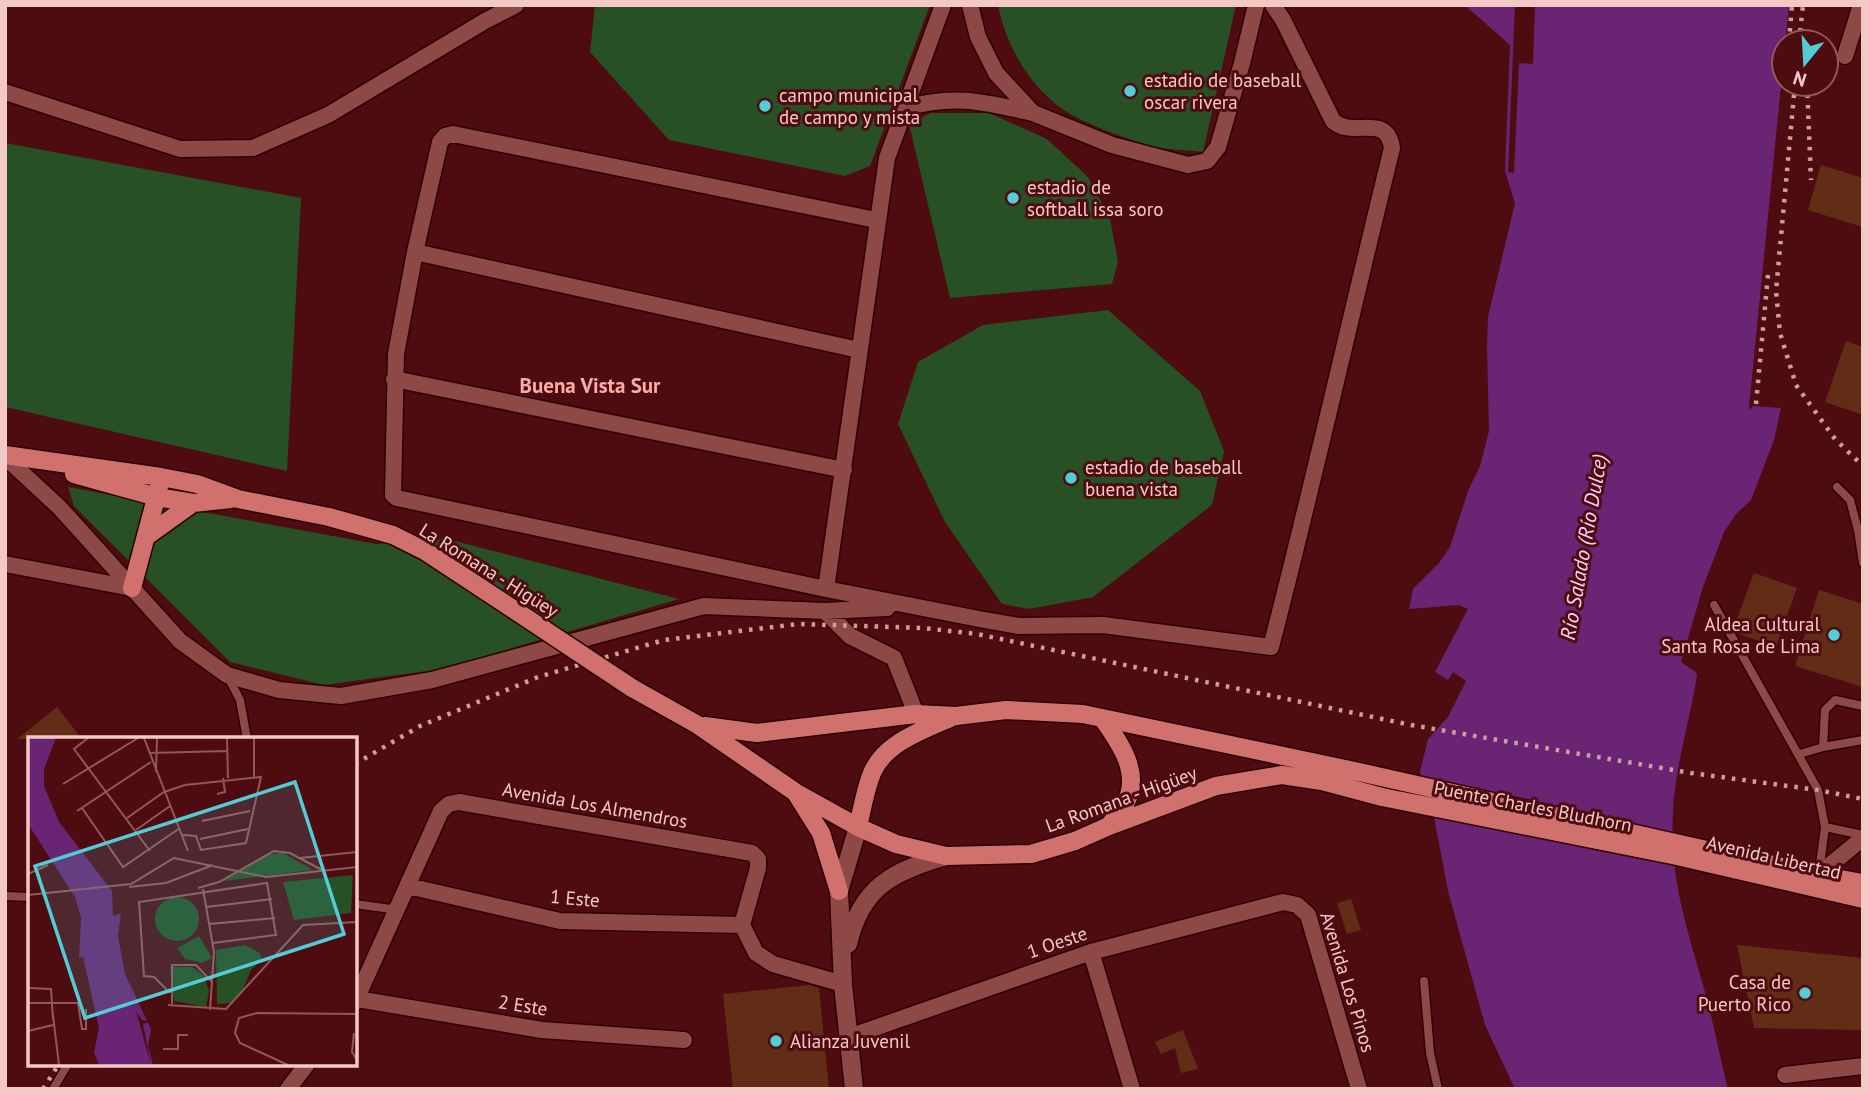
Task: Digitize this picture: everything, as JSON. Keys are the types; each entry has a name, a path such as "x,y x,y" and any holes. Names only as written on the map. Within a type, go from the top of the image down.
{"main road":[{"name":"La Romana - Higüey","path":"5,456 197,484 238,499 329,517 393,535 425,551 632,688 698,725 795,792 858,827 896,844 946,856 1031,854 1075,841 1216,786 1282,775 1322,781 1382,797"},
{"name":"La Romana - Higüey","path":"5,456 157,497 193,503 238,499"},
{"path":"132,588 161,477"},
{"path":"147,536 193,503"},
{"name":"La Romana - Higüey","path":"698,725 757,733 916,714 956,716 1006,710 1083,714 1387,779"},
{"path":"858,827 872,773 884,754 905,739 956,716"},
{"path":"1103,719 1119,742 1132,776 1127,800 1109,826"},
{"name":"Puente Charles Bludhorn","path":"1387,779 1677,849"},
{"path":"795,792 821,833 839,891"},
{"name":"Puente Charles Bludhorn","path":"1382,797 1677,849"},
{"name":"Avenida Libertad","path":"1677,849 1863,883"},
{"name":"Avenida Libertad","path":"1677,849 1863,899"}],"street":[{"path":"5,92 180,149 253,148 328,115 516,5"},
{"path":"826,590 876,219 887,158 943,5"},
{"path":"970,5 978,37 996,73 1033,113"},
{"path":"905,108 929,101 969,99 1033,113 1112,145 1188,165 1207,161 1218,147 1256,5"},
{"path":"876,219 453,134 445,136 440,142 415,252 396,354 392,490 397,498 911,607 1019,626 1103,625 1271,647 1392,148 1390,136 1385,131 1378,128 1346,128 1333,121 1288,29 1273,5"},
{"path":"1845,57 1861,5"},
{"path":"415,252 859,350"},
{"path":"394,379 844,470"},
{"path":"5,456 59,507 180,641 227,675 279,690 341,696 432,680 704,606 825,611 911,607"},
{"path":"5,564 132,588"},
{"path":"825,611 850,636 894,659 916,714"},
{"name":"Avenida Los Almendros","path":"357,999 442,811 449,804 459,803 752,853 758,859 758,868 742,925"},
{"path":"854,1089 843,984 839,891 858,827"},
{"path":"1818,875 1863,837"},
{"path":"843,964 853,919 872,894 890,876 946,856"},
{"name":"1 Este","path":"408,886 560,921 742,925"},
{"name":"1 Oeste","path":"849,1037 1091,952 1283,902"},
{"name":"Avenida Los Pinos","path":"1283,902 1297,905 1308,915 1359,1089"},
{"path":"742,925 756,953 773,964 843,984"},
{"path":"1091,952 1132,1089"},
{"name":"2 Este","path":"357,1001 542,1030 684,1040"},
{"path":"289,1089 306,1066"},
{"path":"1785,1075 1863,1066"}],"lane":[{"path":"1837,487 1850,500 1863,563"},
{"path":"1714,605 1818,790 1825,827 1818,875"},
{"path":"227,675 240,700 247,737"},
{"path":"1823,747 1825,710 1835,700 1863,706"},
{"path":"1800,754 1863,740"},
{"path":"1825,827 1863,837"},
{"path":"5,895 28,897"},
{"path":"357,904 398,910"},
{"path":"1424,981 1430,1053 1438,1089"},
{"path":"53,1089 67,1066"}],"green space":[{"name":"campo municipal de campo y mista","path":"595,5 930,5 870,166 845,176 669,140 590,52"},
{"name":"estadio de baseball oscar rivera","path":"998,5 1236,5 1203,152 1145,144 1093,125 1061,108 1038,87 1020,62 1007,35"},
{"name":"estadio de softball issa soro","path":"931,113 989,113 1047,139 1088,177 1110,218 1118,262 1112,284 950,298 909,124"},
{"path":"5,143 301,198 287,471 5,407"},
{"name":"estadio de baseball buena vista","path":"1108,310 1200,391 1224,451 1212,505 1093,597 1029,609 1002,604 945,522 898,424 918,362 983,325"},
{"path":"68,487 376,544 447,539 679,599 441,669 324,685 230,662 74,506"}],"water":[{"name":"Río Salado (Río Dulce)","path":"1468,5 1789,5 1787,28 1770,28 1770,98 1780,98 1749,407 1750,410 1753,406 1781,408 1774,440 1751,500 1736,514 1724,532 1703,587 1681,662 1697,675 1674,795 1674,860 1681,905 1728,1089 1515,1089 1485,1025 1448,891 1433,812 1420,772 1428,739 1448,717 1466,681 1453,672 1448,680 1435,672 1468,609 1459,605 1409,609 1413,589 1439,563 1450,547 1468,491 1480,466 1489,431 1488,317 1515,203 1505,171 1510,45 1468,8"}],"pier":[{"path":"1515,5 1535,5 1533,64 1519,63 1514,173 1508,172"}],"building":[{"path":"1821,165 1863,178 1863,227 1808,210"},
{"path":"1846,341 1863,347 1863,415 1825,402"},
{"path":"1754,573 1797,588 1776,647 1737,633 1734,627"},
{"name":"Aldea Cultural Santa Rosa de Lima","path":"1819,590 1863,604 1863,687 1795,666"},
{"path":"57,707 80,737 28,737 17,739"},
{"path":"1351,899 1361,930 1347,934 1337,903"},
{"name":"Casa de Puerto Rico","path":"1737,945 1863,958 1863,1030 1754,1028"},
{"name":"Alianza Juvenil","path":"810,985 819,988 829,1089 733,1089 723,994"},
{"path":"1183,1030 1198,1069 1181,1073 1175,1048 1161,1054 1155,1042"}],"railway":[{"path":"1790,28 1792,5"},
{"path":"1801,28 1803,5"},
{"path":"1794,98 1776,291 1780,333 1796,385 1835,439 1863,466"},
{"path":"1808,98 1811,180"},
{"path":"1756,404 1768,275"},
{"path":"357,763 420,726 538,677 664,640 798,624 923,628 977,634 1411,725 1691,773 1818,790 1863,799"},
{"path":"43,1089 58,1066"}],"place":[{"name":"estadio de baseball oscar rivera","path":"1130,91"},
{"name":"campo municipal de campo y mista","path":"765,106"},
{"name":"estadio de softball issa soro","path":"1013,198"},
{"name":"estadio de baseball buena vista","path":"1071,478"},
{"name":"Aldea Cultural Santa Rosa de Lima","path":"1834,635"},
{"name":"Casa de Puerto Rico","path":"1805,993"},
{"name":"Alianza Juvenil","path":"776,1041"}],"district":[{"name":"Buena Vista Sur","path":"590,386"}]}
